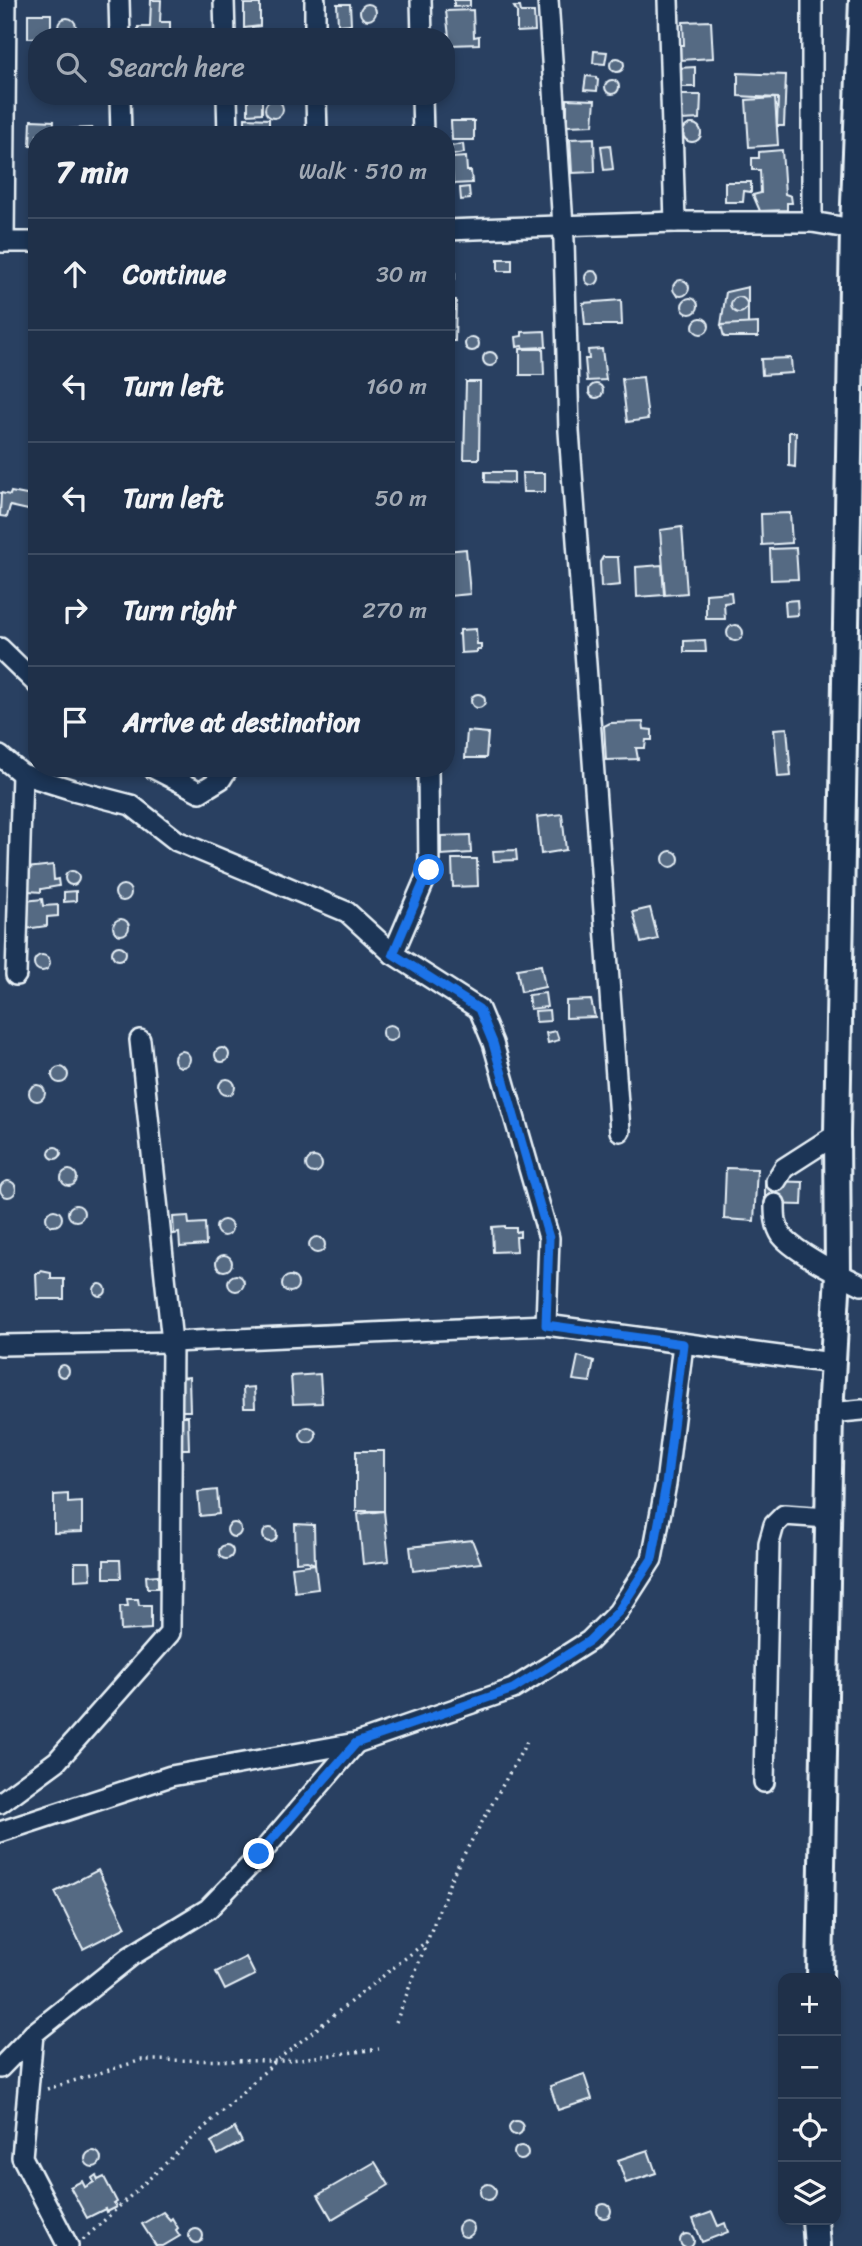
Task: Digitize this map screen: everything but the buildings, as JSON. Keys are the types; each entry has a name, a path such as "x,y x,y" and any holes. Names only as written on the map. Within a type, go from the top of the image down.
{"main road":[{"path":"820,1973 830,1413 838,1274 837,1134 853,229 858,201 862,0"},
{"path":"815,2225 817,2246"}],"street":[{"path":"6,0 2,242 28,242"},
{"path":"119,0 120,28"},
{"path":"224,0 225,28"},
{"path":"315,0 315,28"},
{"path":"421,0 422,28"},
{"path":"548,0 563,227 569,431 620,1131"},
{"path":"668,0 675,222"},
{"path":"812,0 812,222"},
{"path":"120,105 121,126"},
{"path":"227,105 228,126"},
{"path":"316,105 317,126"},
{"path":"422,105 423,126"},
{"path":"455,230 675,222 812,222 853,229"},
{"path":"0,648 28,675"},
{"path":"0,756 28,776"},
{"path":"16,975 22,774"},
{"path":"32,777 131,804 177,841 347,912 393,954 479,1009 493,1043 549,1238 546,1325"},
{"path":"171,777 200,792 222,777"},
{"path":"393,954 429,870 428,777"},
{"path":"0,1803 57,1762 170,1633 172,1342 140,1040"},
{"path":"776,1181 783,1168 837,1134"},
{"path":"775,1204 775,1220 782,1235 838,1274 862,1285"},
{"path":"0,1345 172,1342 546,1325 832,1363"},
{"path":"0,1832 171,1776 356,1743 513,1689 589,1641 618,1612 652,1559 666,1485 683,1344"},
{"path":"830,1413 862,1410"},
{"path":"764,1782 769,1543 774,1525 784,1515 828,1518"},
{"path":"0,2068 33,2034 131,1956 208,1909 356,1743"},
{"path":"33,2034 22,2157 68,2246"}],"path":[{"path":"396,2022 453,1874 529,1738"},
{"path":"77,2246 276,2061 428,1941"},
{"path":"28,2094 142,2060 276,2061 379,2049"}],"route":[{"path":"259,1854 356,1743 513,1689 589,1641 618,1612 652,1559 666,1485 683,1344 546,1325 549,1238 493,1043 479,1009 393,954 429,870"}]}
